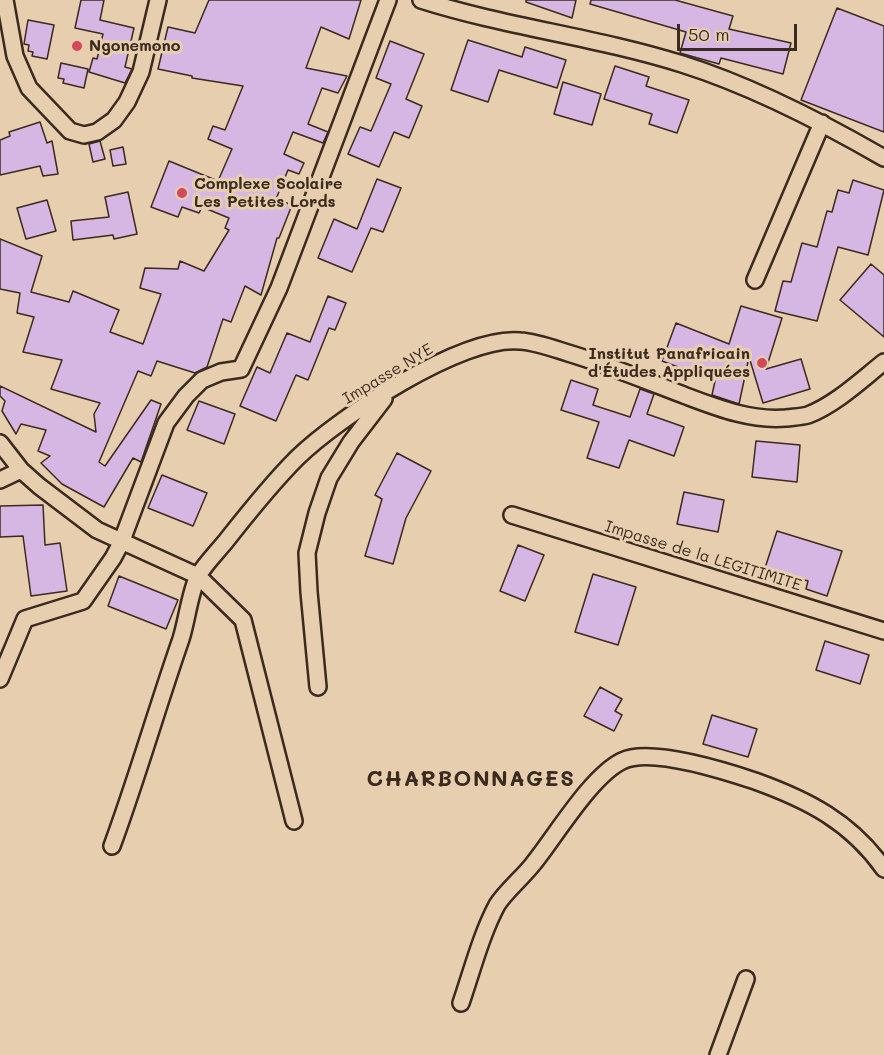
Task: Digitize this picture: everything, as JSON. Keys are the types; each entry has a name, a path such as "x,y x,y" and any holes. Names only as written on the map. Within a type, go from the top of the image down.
{"street":[{"path":"5,0 15,56 29,88 70,130 84,135 96,132 114,120 127,102 141,72 158,0"},
{"path":"0,679 25,619 83,600 113,558 121,543 166,423 186,396 202,380 221,372 241,369 252,349 296,244 388,0"},
{"path":"421,0 508,24 588,40 682,64 731,82 822,123 884,158"},
{"path":"755,280 822,123"},
{"name":"Impasse NYE","path":"198,576 298,457 356,411 391,389 427,368 490,343 519,340 544,345 608,366 714,407 748,416 782,418 806,416 826,405 884,362"},
{"path":"318,687 307,553 329,478 351,442 391,389"},
{"path":"0,443 21,470 97,530 121,543 198,576 243,620 294,821"},
{"path":"0,480 21,470"},
{"name":"Impasse de la LEGITIMITE","path":"512,515 884,631"},
{"path":"112,846 182,635 198,576"},
{"path":"461,1004 498,903 535,862 566,818 602,777 622,761 643,756 685,762 727,772 775,788 816,806 848,828 872,852 884,869"},
{"path":"717,1055 746,979"}],"building":[{"path":"81,0 104,0 100,20 134,28 125,67 132,69 125,83 89,72 93,58 97,59 103,34 75,28"},
{"path":"209,0 361,0 349,39 321,27 306,68 347,76 338,93 322,88 308,124 328,132 323,143 293,132 284,154 304,163 299,174 288,170 276,199 292,205 279,238 277,238 261,295 245,286 231,322 223,319 207,367 195,373 157,361 151,376 138,371 99,462 105,466 151,400 161,404 141,462 133,458 104,507 62,484 41,463 50,456 38,451 46,430 21,424 16,434 2,411 5,401 0,396 0,386 96,432 94,414 100,403 51,389 62,360 23,352 34,317 17,313 20,293 0,289 0,239 42,256 31,292 69,302 73,291 119,310 110,332 143,344 161,294 140,288 145,268 178,269 180,261 204,271 229,230 225,228 229,218 202,207 199,213 182,207 178,217 151,207 169,161 218,181 232,149 208,139 213,126 225,130 243,86 192,78 192,76 158,69 168,27 195,33"},
{"path":"526,0 576,0 572,18 526,2"},
{"path":"591,0 675,0 733,16 729,29 791,43 783,74 721,58 719,64 680,53 686,32 590,4"},
{"path":"837,8 884,26 884,132 801,100"},
{"path":"28,20 54,25 47,59 32,56 33,52 28,51 29,45 24,44"},
{"path":"468,40 522,57 525,47 566,60 557,88 499,70 488,102 451,90"},
{"path":"390,41 424,54 406,99 422,106 409,138 394,132 379,167 348,154 360,127 371,131 391,84 376,78"},
{"path":"61,63 88,69 84,88 63,83 64,79 58,78"},
{"path":"615,66 649,77 646,86 689,100 677,133 649,124 652,114 604,99"},
{"path":"563,82 601,94 592,125 554,114"},
{"path":"40,122 47,143 52,141 58,174 43,176 40,166 0,175 0,140 10,136 9,132"},
{"path":"100,141 105,159 93,162 89,144"},
{"path":"123,147 126,164 113,166 110,150"},
{"path":"377,179 401,188 383,232 371,228 352,272 318,258 334,219 357,229"},
{"path":"853,180 884,190 868,255 838,247 817,321 775,311 783,281 791,282 802,243 817,247 827,211 832,212 838,190 849,193"},
{"path":"128,192 137,234 114,239 113,235 73,240 71,221 109,217 105,197"},
{"path":"47,200 56,231 26,239 17,208"},
{"path":"871,264 884,275 884,337 840,300"},
{"path":"328,296 346,303 335,330 329,328 308,380 296,375 276,421 240,406 257,367 270,373 287,333 310,342"},
{"path":"741,306 782,318 766,369 801,359 810,389 763,403 749,357 739,404 712,395 715,381 662,361 676,323 729,344"},
{"path":"571,380 598,389 593,405 630,417 640,389 654,394 647,414 684,427 674,456 629,440 619,468 587,458 599,422 561,410"},
{"path":"199,401 235,414 224,444 187,430"},
{"path":"756,441 800,445 797,482 752,477"},
{"path":"397,453 431,471 406,518 393,564 365,556 382,499 375,495"},
{"path":"162,475 207,493 193,526 148,508"},
{"path":"684,492 724,500 718,532 677,524"},
{"path":"43,505 45,545 60,543 67,591 31,596 23,536 0,537 0,506"},
{"path":"777,531 842,551 827,596 806,589 808,581 765,568"},
{"path":"518,545 544,555 525,601 500,591"},
{"path":"593,574 636,587 618,645 575,632"},
{"path":"119,576 178,600 166,629 108,606"},
{"path":"825,641 869,655 860,684 816,670"},
{"path":"600,687 622,699 615,711 622,715 614,731 584,716"},
{"path":"712,715 757,729 748,757 703,744"}],"place":[{"name":"Ngonemono","path":"77,46"},
{"name":"Complexe Scolaire Les Petites Lords","path":"182,193"},
{"name":"Institut Panafricain d'Études Appliquées","path":"762,363"}],"district":[{"name":"CHARBONNAGES","path":"471,779"}]}
